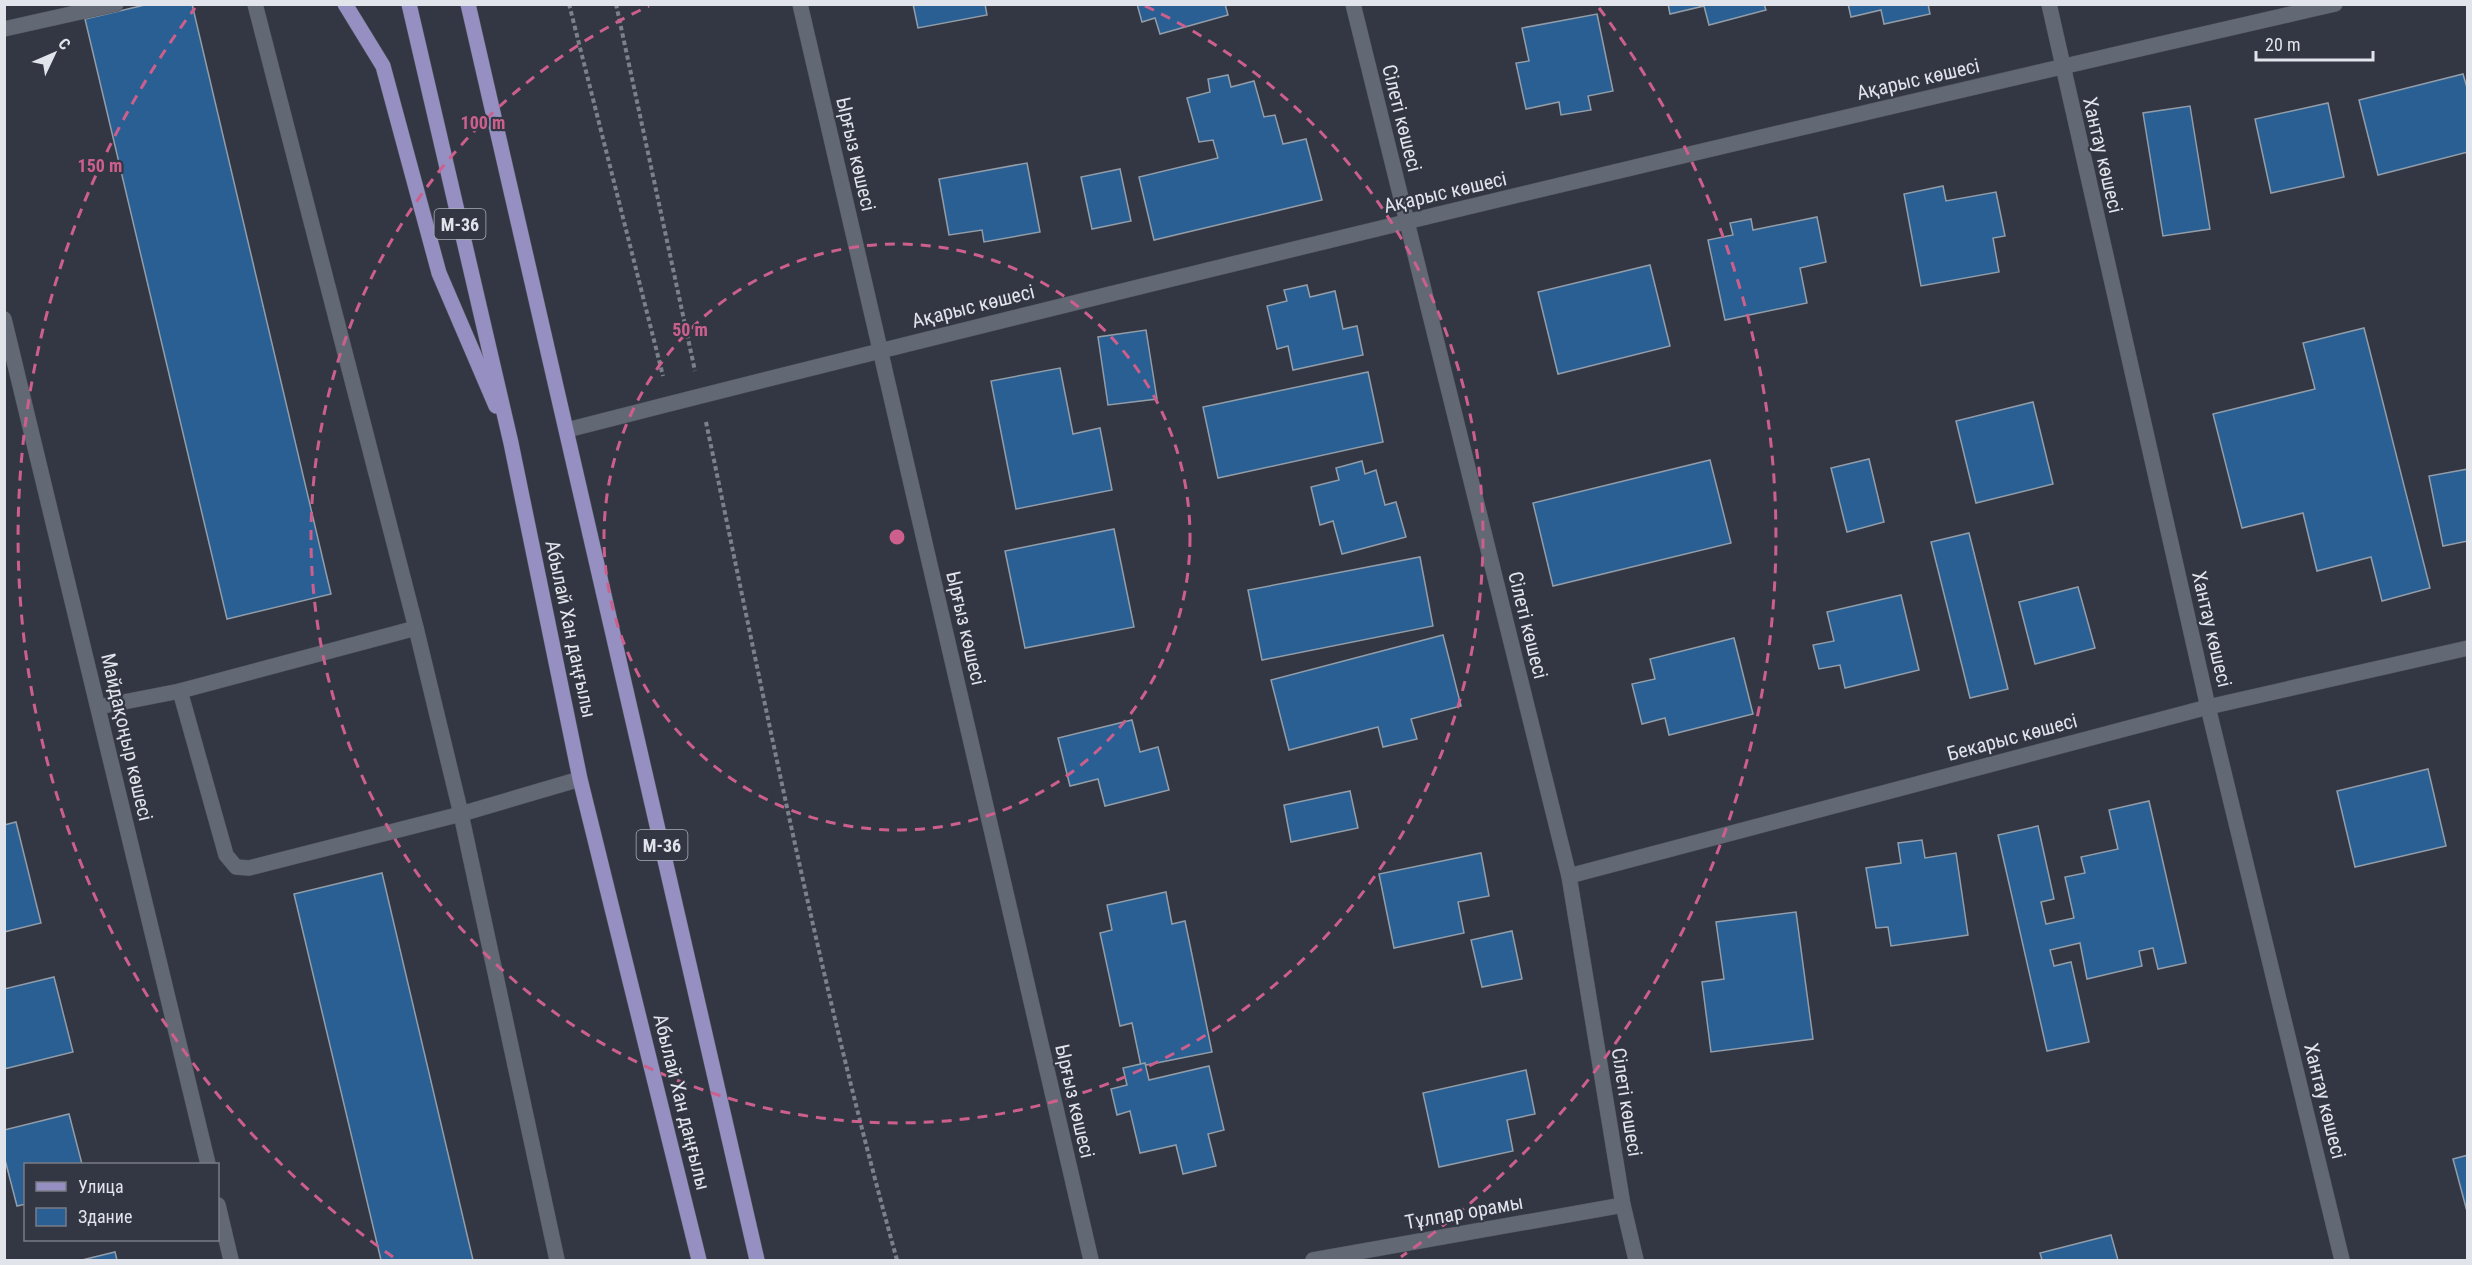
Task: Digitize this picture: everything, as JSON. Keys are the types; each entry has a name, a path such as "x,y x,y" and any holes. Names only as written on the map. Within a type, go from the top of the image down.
{"main road":[{"path":"345,4 383,66 439,273 511,443"},
{"name":"Абылай Хан даңғылы","path":"409,4 511,443 580,779 699,1260"},
{"name":"Абылай Хан даңғылы","path":"468,4 758,1260"}],"street":[{"path":"4,29 116,4"},
{"path":"255,4 416,628 461,814 557,1260"},
{"name":"Ырғыз көшесі","path":"800,4 1091,1260"},
{"name":"Сілеті көшесі","path":"1353,4 1405,223 1569,876 1623,1204 1636,1260"},
{"name":"Хантау көшесі","path":"2049,4 2208,707 2342,1260"},
{"name":"Ақарыс көшесі","path":"567,430 880,350 1405,223 2335,4"},
{"name":"Майдақоңыр көшесі","path":"4,319 208,1163"},
{"path":"98,707 180,691 416,628"},
{"name":"Бекарыс көшесі","path":"1569,876 2208,707 2468,648"},
{"path":"180,691 226,855 236,867 249,868 461,814 580,779"},
{"name":"Тұлпар орамы","path":"1313,1260 1623,1204"},
{"path":"219,1209 231,1260"}],"path":[{"path":"570,4 670,404"},
{"path":"616,4 804,888 862,1136 897,1260"}],"building":[{"path":"149,4 192,4 331,594 227,619 85,19"},
{"path":"913,4 985,4 987,15 918,28"},
{"path":"1137,4 1225,4 1228,15 1160,34 1155,18 1142,22"},
{"path":"1668,4 1764,4 1766,10 1709,25 1704,6 1670,14"},
{"path":"1848,4 1928,4 1930,14 1884,24 1881,10 1851,17"},
{"path":"1597,14 1613,91 1588,96 1591,110 1561,115 1559,102 1526,109 1516,63 1529,61 1522,28"},
{"path":"2463,74 2468,91 2468,152 2378,175 2359,100"},
{"path":"1228,75 1231,87 1254,81 1264,117 1275,115 1283,144 1306,139 1322,200 1154,240 1139,177 1218,158 1213,140 1199,142 1187,98 1210,92 1208,79"},
{"path":"2328,103 2344,177 2271,193 2255,119"},
{"path":"2190,106 2210,229 2163,236 2143,113"},
{"path":"1027,163 1040,232 984,242 982,230 949,235 939,179"},
{"path":"1120,169 1131,221 1092,229 1081,177"},
{"path":"1943,186 1946,201 1996,192 2005,236 1993,238 1999,272 1921,286 1904,194"},
{"path":"1817,217 1826,262 1800,268 1807,303 1725,320 1708,240 1733,235 1730,223 1751,219 1753,230"},
{"path":"1650,265 1670,346 1558,374 1538,292"},
{"path":"1307,285 1310,297 1335,291 1343,329 1357,326 1363,355 1293,370 1288,346 1277,349 1267,306 1287,301 1284,290"},
{"path":"2364,328 2430,588 2382,601 2371,557 2317,571 2303,513 2242,528 2213,414 2315,389 2303,343"},
{"path":"1146,330 1157,399 1108,405 1098,337"},
{"path":"1060,368 1073,434 1100,428 1112,490 1016,509 991,381"},
{"path":"1368,372 1383,442 1218,478 1203,407"},
{"path":"2033,402 2053,484 1976,503 1956,421"},
{"path":"1869,459 1884,522 1847,532 1831,468"},
{"path":"1710,460 1731,543 1553,586 1533,503"},
{"path":"1362,461 1365,474 1376,470 1385,505 1396,502 1406,537 1342,554 1333,521 1320,525 1311,487 1339,480 1336,468"},
{"path":"2468,469 2468,541 2443,546 2429,476"},
{"path":"1114,529 1134,627 1025,648 1005,551"},
{"path":"1969,533 2008,689 1970,698 1931,542"},
{"path":"1420,557 1433,626 1262,660 1248,590"},
{"path":"2078,587 2095,648 2035,664 2019,602"},
{"path":"1901,595 1919,670 1845,688 1840,665 1819,669 1813,645 1834,641 1827,612"},
{"path":"1443,635 1461,706 1411,719 1417,739 1383,747 1378,727 1289,750 1271,680"},
{"path":"1734,638 1753,714 1669,735 1665,718 1642,724 1632,684 1655,679 1650,659"},
{"path":"1132,720 1140,752 1158,747 1169,790 1105,806 1098,779 1070,786 1058,738"},
{"path":"2428,769 2446,846 2355,867 2337,791"},
{"path":"1350,791 1358,828 1291,842 1284,805"},
{"path":"2149,801 2186,963 2158,969 2153,948 2139,951 2142,966 2087,979 2080,943 2050,950 2054,966 2071,962 2089,1042 2047,1051 1998,835 2038,826 2054,899 2041,902 2046,924 2074,918 2065,877 2085,873 2081,857 2118,849 2109,810"},
{"path":"16,822 41,923 4,932 4,825"},
{"path":"1922,840 1925,858 1956,853 1968,935 1891,946 1888,927 1876,928 1866,868 1901,863 1898,843"},
{"path":"1481,853 1489,896 1458,902 1464,933 1394,948 1379,874"},
{"path":"382,873 473,1260 381,1260 294,894"},
{"path":"1166,892 1172,924 1185,921 1212,1052 1141,1066 1132,1023 1120,1026 1100,933 1112,930 1107,905"},
{"path":"1796,912 1813,1039 1711,1052 1702,982 1724,979 1716,922"},
{"path":"1512,931 1522,979 1482,987 1471,940"},
{"path":"54,977 73,1052 4,1069 4,989"},
{"path":"1145,1063 1149,1080 1209,1066 1224,1130 1208,1134 1216,1166 1183,1174 1176,1145 1140,1153 1130,1111 1117,1115 1111,1089 1127,1085 1123,1068"},
{"path":"1526,1070 1535,1114 1507,1120 1513,1151 1439,1167 1423,1093"},
{"path":"69,1114 82,1163 24,1163 24,1204 17,1206 4,1156 4,1130"},
{"path":"2468,1155 2468,1215 2453,1159"},
{"path":"2111,1235 2118,1260 2042,1260 2040,1253"},
{"path":"115,1252 117,1260 82,1260"}]}
